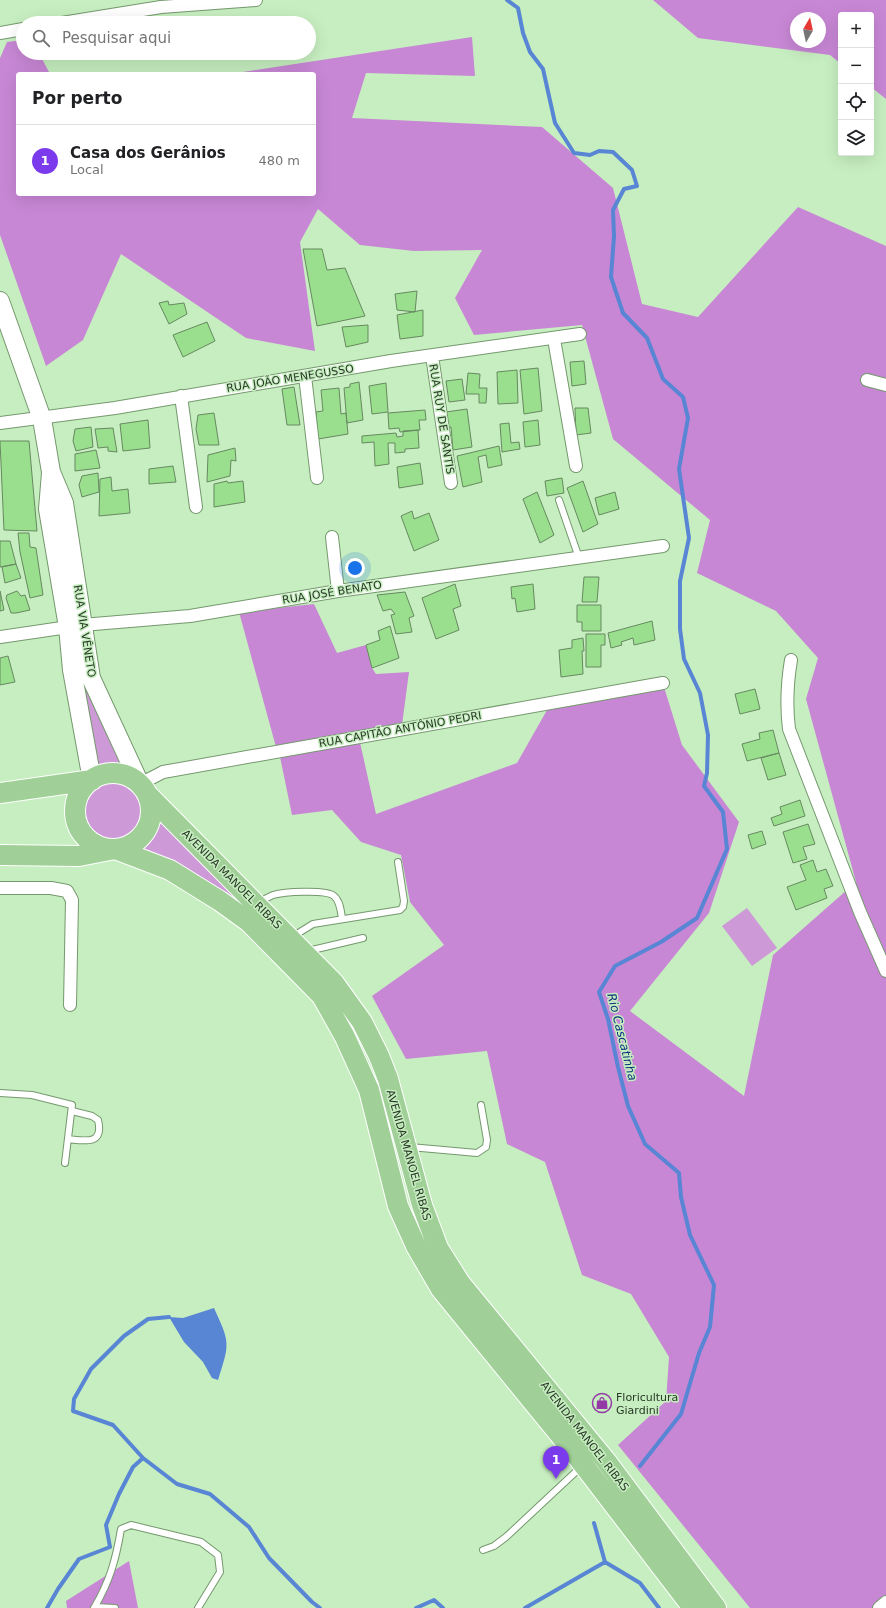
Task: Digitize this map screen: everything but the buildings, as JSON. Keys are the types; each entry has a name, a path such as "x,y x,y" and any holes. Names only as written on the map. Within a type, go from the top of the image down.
{"main road":[{"name":"RUA VIA VÊNETO","path":"0,301 42,419 51,472 64,503 75,626 72,670 92,780"},
{"name":"RUA VIA VÊNETO","path":"75,626 92,678 143,789"},
{"path":"104,774 116,774 129,777 143,789 151,806 151,819 146,830 138,840 127,847 115,849 102,848 91,842 82,834 77,823 75,811 77,799 83,788 92,780 104,774"},
{"path":"0,793 92,780"},
{"name":"AVENIDA MANOEL RIBAS","path":"143,789 258,904 334,983 362,1022 379,1056 388,1079 422,1205 438,1248 460,1283 578,1441 583,1464 693,1608"},
{"name":"AVENIDA MANOEL RIBAS","path":"79,856 115,849 170,870 192,882 249,922 322,996 346,1037 369,1090 398,1206 416,1246 441,1289 578,1441 606,1461 716,1608"},
{"name":"AVENIDA MANOEL RIBAS","path":"0,855 79,856 150,862"},
{"path":"583,1464 596,1459 606,1461"}],"street":[{"path":"105,16 161,7 256,0"},
{"path":"0,33 16,30"},
{"name":"RUA JOÃO MENEGUSSO","path":"0,423 42,419 115,408 305,376 580,334"},
{"path":"554,339 576,466"},
{"name":"RUA RUY DE SANTIS","path":"432,356 451,483"},
{"path":"305,376 317,478"},
{"path":"867,380 886,385"},
{"path":"181,396 196,507"},
{"path":"332,537 338,591"},
{"name":"RUA JOSÉ BENATO","path":"0,637 75,626 190,616 338,591 663,546"},
{"path":"791,660 787,687 787,707 792,736 860,912 886,971"},
{"name":"RUA CAPITÃO ANTÔNIO PEDRI","path":"143,789 163,772 663,683"},
{"path":"0,888 51,888 67,891 72,900 70,1005"},
{"path":"879,1608 886,1602"}],"lane":[{"path":"559,500 579,558"},
{"path":"290,938 313,924 400,910 403,907 398,862"},
{"path":"258,904 272,895 324,892 333,895 338,902 342,919"},
{"path":"304,952 363,938"},
{"path":"0,1093 32,1095 72,1105 65,1163"},
{"path":"406,1147 477,1153 483,1150 486,1147 487,1140 481,1105"},
{"path":"68,1139 91,1141 97,1137 100,1128 98,1120 92,1116 72,1111"},
{"path":"483,1550 494,1546 506,1537 583,1464"},
{"path":"94,1607 107,1587 115,1565 122,1529 131,1525 201,1542 218,1555 220,1572 198,1608"},
{"path":"94,1607 115,1608"}],"shaded area":[{"path":"653,0 886,0 886,99 874,89 874,12 838,12 838,62 830,55 698,38"},
{"path":"472,37 475,76 366,73 352,118 542,127 613,188 642,304 698,317 798,207 886,246 886,1608 750,1608 618,1445 666,1401 669,1357 631,1294 582,1275 545,1162 507,1144 487,1051 406,1059 372,996 444,945 410,902 401,855 361,842 332,810 292,815 279,752 359,738 376,814 517,763 551,703 663,684 682,745 739,822 709,913 630,1011 744,1096 773,955 856,882 806,699 818,658 776,611 697,573 710,520 613,439 582,325 474,335 455,298 482,250 414,251 360,245 318,209 300,242 315,351 246,338 121,254 83,340 46,366 0,235 0,58 7,42 16,41 16,60 43,60 49,72 16,72 16,196 316,196 316,72 242,72"},
{"path":"314,604 337,653 366,645 372,668 376,674 409,672 402,725 276,747 239,612"},
{"path":"83,674 125,771 93,771"},
{"path":"107,783 119,783 134,791 142,806 142,818 134,833 119,841 107,841 92,833 84,818 84,806 92,791"},
{"path":"157,809 244,900 243,908 129,851 142,844 150,835"},
{"path":"747,908 777,948 752,966 722,926"},
{"path":"129,1561 138,1608 67,1608 66,1601"}],"water":[{"path":"214,1308 223,1329 226,1343 225,1358 218,1380 212,1378 203,1362 184,1342 169,1317 183,1318"}],"waterway":[{"name":"Rio Cascatinha","path":"507,0 518,8 523,33 530,52 543,69 555,123 574,153 590,155 599,151 613,152 632,170 637,186 624,189 613,210 614,236 611,277 623,313 647,338 663,379 683,397 688,418 679,469 689,538 680,581 680,629 684,659 700,693 708,735 707,773 704,786 723,812 727,849 697,918 661,942 615,966 599,992 608,1019 628,1106 645,1144 679,1173 681,1197 690,1235 714,1285 710,1327 699,1353 681,1414 640,1466"},
{"path":"143,1458 113,1425 73,1411 74,1399 91,1369 124,1336 148,1319 169,1317"},
{"path":"47,1608 79,1559 110,1547 106,1525 119,1494 133,1467 143,1458 177,1484 210,1494 249,1527 269,1558 312,1602 320,1608"},
{"name":"Rio Cascatinha","path":"594,1523 605,1562 640,1583 659,1608"},
{"path":"525,1608 605,1562"},
{"path":"416,1608 434,1600 443,1608"}],"place":[{"name":"Floricultura Giardini","path":"602,1403"},
{"name":"Casa dos Gerânios","path":"556,1479"}]}
